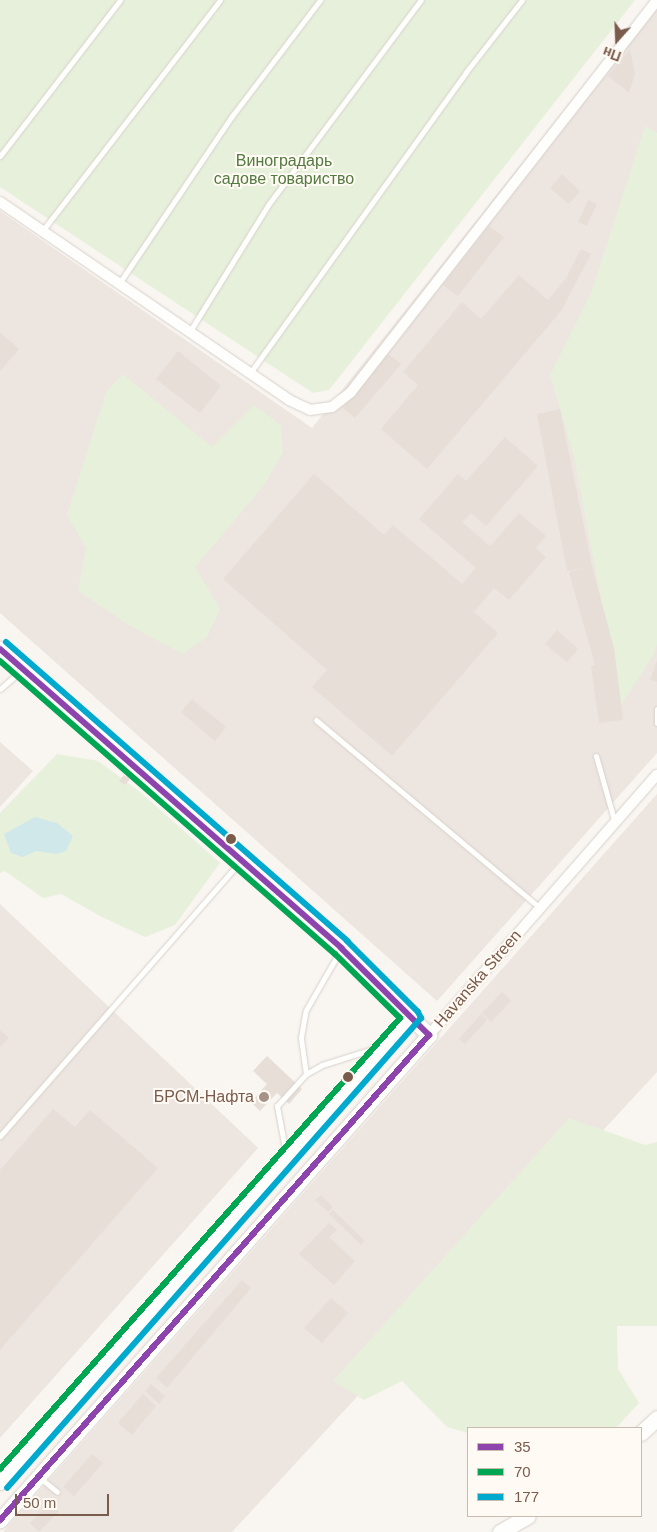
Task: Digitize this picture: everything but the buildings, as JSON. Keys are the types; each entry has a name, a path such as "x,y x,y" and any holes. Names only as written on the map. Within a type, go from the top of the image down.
{"street":[{"path":"0,202 120,282 250,373 310,410 332,407 351,392 657,0"},
{"path":"0,649 341,948 429,1035"},
{"name":"Havanska Streen","path":"0,1520 657,775"},
{"name":"Havanska Streen","path":"0,1482 412,1018"},
{"path":"642,1432 657,1418"},
{"path":"500,1532 526,1517"}],"lane":[{"path":"0,156 120,0"},
{"path":"43,230 220,0"},
{"path":"120,282 232,116 320,0"},
{"path":"190,331 268,204 421,0"},
{"path":"250,373 466,72 522,0"},
{"path":"0,689 24,670"},
{"path":"657,709 657,722"},
{"path":"316,720 541,908"},
{"path":"596,756 615,823"},
{"path":"0,1136 241,861"},
{"path":"306,1074 301,1037 306,1010 341,948"},
{"path":"287,1158 277,1106 306,1074 322,1065 387,1046"},
{"path":"38,1477 57,1492"}],"shaded area":[{"path":"651,0 657,0 657,753 437,1001 0,613 0,211 312,428"},
{"path":"0,742 33,771 0,807"},
{"path":"657,794 657,1072 232,1532 3,1532"},
{"path":"0,904 258,1148 0,1438"}],"green space":[{"name":"Виноградарь садове товариство","path":"0,0 635,0 329,390 313,393 0,187"},
{"path":"645,126 657,133 657,644 653,656 621,705 574,457 550,375 591,293"},
{"path":"123,374 212,447 254,405 281,425 283,452 265,484 195,567 220,609 207,637 183,654 132,627 78,591 86,548 67,515 106,392"},
{"path":"57,754 98,761 140,792 220,863 175,925 145,937 102,917 61,894 43,898 5,871 0,873 0,813"},
{"path":"569,1118 645,1145 657,1142 657,1326 617,1326 618,1369 639,1403 617,1427 467,1427 467,1433 447,1427 402,1381 364,1400 333,1381"}],"water":[{"path":"35,817 57,823 73,836 66,851 56,854 36,851 23,857 11,853 4,834"}],"transit line":[{"name":"177","path":"6,642 347,941 418,1012 421,1018 7,1488"},
{"name":"35","path":"0,649 341,948 429,1035 0,1520"},
{"name":"70","path":"0,661 335,954 400,1018 0,1469"}],"place":[{"name":"БРСМ-Нафта","path":"264,1097"}]}
